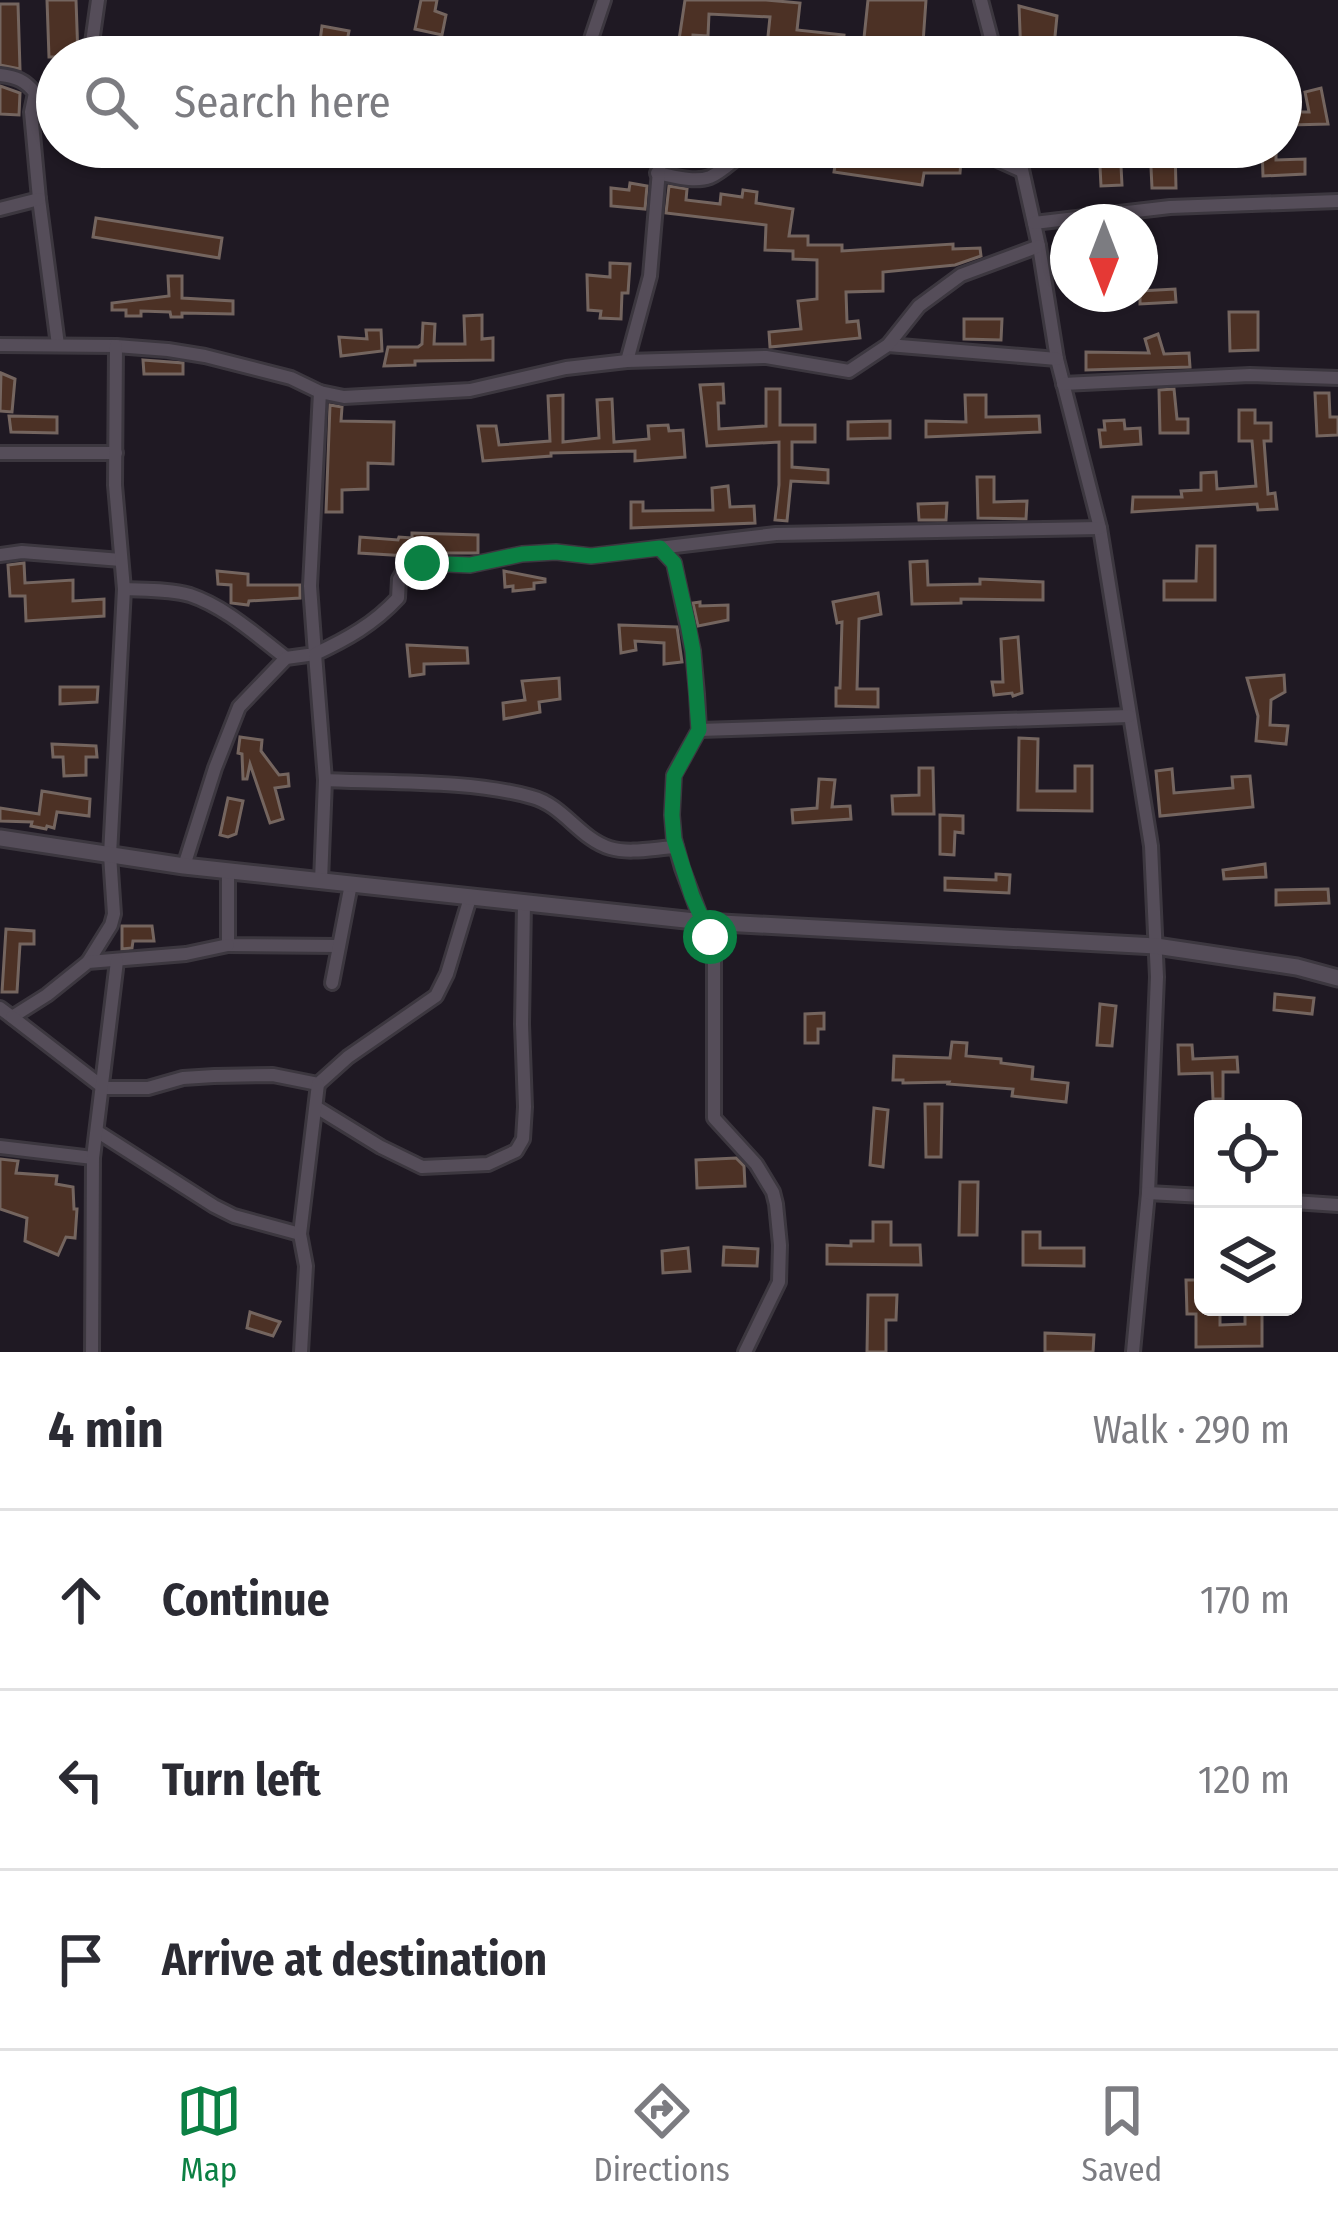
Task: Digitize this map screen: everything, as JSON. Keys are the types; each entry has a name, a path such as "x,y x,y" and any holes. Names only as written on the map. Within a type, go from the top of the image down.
{"street":[{"path":"93,36 98,0"},
{"path":"592,36 604,0"},
{"path":"981,0 991,36"},
{"path":"0,75 14,76 35,93 31,112 36,166"},
{"path":"36,168 58,345"},
{"path":"627,362 650,276 658,168"},
{"path":"657,172 702,179 722,168"},
{"path":"1015,168 1022,171"},
{"path":"1021,168 1057,359 1100,529 1147,817 1156,946 1148,1193 1133,1352"},
{"path":"0,209 39,199"},
{"path":"1034,223 1170,207 1338,201"},
{"path":"0,345 116,346 206,356 344,397 470,390 566,368 627,362 766,357 849,370 888,345 919,306 961,275 1039,246"},
{"path":"888,345 1057,359"},
{"path":"12,1017 88,962 114,920 110,855 124,589 115,485 116,346"},
{"path":"1063,384 1250,375 1338,378"},
{"path":"320,392 310,586 325,781 321,880"},
{"path":"0,453 116,453"},
{"path":"184,866 230,724 252,691 286,658 315,654 381,616 398,598 399,579 406,567 470,565 522,554 591,556 776,534 1100,529"},
{"path":"660,548 674,563 693,651 699,730 674,776 672,815 676,847 714,953 714,1118 756,1164 773,1192 778,1217 778,1282 745,1352"},
{"path":"0,555 121,560"},
{"path":"124,589 190,596 233,619 286,658"},
{"path":"699,730 1129,716"},
{"path":"325,781 486,788 525,795 543,800 600,844 676,847"},
{"path":"0,838 184,866 704,922 1156,946 1297,967 1338,978"},
{"path":"228,871 228,945"},
{"path":"332,983 351,884"},
{"path":"301,1352 306,1266 300,1234 318,1084 436,996 470,898"},
{"path":"316,1107 422,1167 488,1164 516,1151 523,1139 525,1107 524,903"},
{"path":"88,962 186,954 228,945 338,946"},
{"path":"92,1352 93,1158 117,961"},
{"path":"0,1008 104,1088 148,1088 214,1076 273,1076 318,1084"},
{"path":"98,1132 214,1206 300,1234"},
{"path":"0,1147 93,1158"},
{"path":"1148,1193 1194,1196"},
{"path":"1302,1203 1338,1205"}],"building":[{"path":"47,0 76,0 77,36 48,36"},
{"path":"421,0 437,0 435,11 446,15 442,35 415,29"},
{"path":"685,0 800,3 797,30 844,35 768,36 770,17 709,14 708,36 680,36"},
{"path":"868,0 926,0 923,36 864,36"},
{"path":"0,4 18,4 20,69 0,65"},
{"path":"1019,6 1057,16 1055,36 1020,36"},
{"path":"322,26 349,31 348,36 321,36"},
{"path":"0,86 20,93 19,115 0,114"},
{"path":"1321,88 1328,124 1302,125 1302,112 1309,112 1305,92"},
{"path":"1305,159 1305,174 1263,176 1263,168 1302,168"},
{"path":"835,168 960,168 960,173 924,173 922,185 834,172"},
{"path":"1100,168 1121,168 1122,185 1101,186"},
{"path":"1151,168 1176,168 1176,188 1152,188"},
{"path":"630,183 647,186 645,209 611,206 611,188 629,190"},
{"path":"669,186 687,189 686,200 720,204 721,194 742,197 743,190 757,192 756,203 793,209 789,236 808,236 808,245 842,245 842,251 953,244 953,249 980,248 981,256 955,265 883,272 883,291 846,292 847,322 858,321 860,338 770,347 769,332 801,329 798,301 817,299 817,260 793,259 793,251 765,250 766,225 666,213"},
{"path":"96,218 222,238 219,258 93,237"},
{"path":"610,263 630,264 621,319 600,318 601,311 588,310 587,275 610,277"},
{"path":"168,276 182,276 182,298 233,301 233,314 171,317 170,312 141,311 141,316 126,316 126,310 112,310 112,303 169,296"},
{"path":"1175,289 1176,302 1158,303 1158,290"},
{"path":"1229,312 1258,312 1258,350 1230,351"},
{"path":"482,315 482,339 493,338 493,360 384,366 388,347 422,344 423,323 435,324 434,344 465,344 464,316"},
{"path":"964,319 1002,319 1001,340 964,339"},
{"path":"366,330 381,330 382,351 341,356 339,337 367,339"},
{"path":"1158,334 1164,354 1189,353 1190,367 1086,370 1086,352 1149,353 1145,339"},
{"path":"143,360 183,363 183,374 144,374"},
{"path":"1,373 15,379 12,412 0,411"},
{"path":"723,384 719,429 766,426 766,389 780,389 780,425 815,425 815,442 792,442 792,467 828,470 828,483 791,481 787,521 775,520 779,442 707,446 700,385"},
{"path":"1174,389 1177,419 1188,419 1188,433 1160,433 1159,390"},
{"path":"1315,393 1329,393 1330,417 1338,417 1338,435 1317,436"},
{"path":"563,395 563,442 599,438 597,400 612,399 614,442 649,439 648,426 668,425 669,431 683,430 685,457 635,461 635,451 483,461 478,426 496,426 499,445 550,441 548,396"},
{"path":"965,395 986,395 986,417 1039,416 1040,432 926,437 926,421 966,422"},
{"path":"330,405 342,407 341,421 394,422 393,464 368,463 368,489 342,490 342,512 326,512"},
{"path":"1239,410 1255,410 1255,423 1271,423 1271,441 1264,441 1268,494 1275,493 1277,509 1258,510 1257,504 1132,512 1133,497 1182,497 1181,491 1201,490 1201,473 1216,472 1217,489 1256,486 1252,441 1239,441"},
{"path":"9,416 57,417 57,433 11,432"},
{"path":"1124,420 1125,429 1140,428 1141,444 1101,447 1099,430 1105,430 1104,421"},
{"path":"890,421 890,438 848,439 848,422"},
{"path":"977,477 994,477 994,502 1027,501 1026,519 978,518"},
{"path":"728,486 730,507 754,506 755,523 631,528 631,502 643,502 643,511 713,510 712,488"},
{"path":"947,503 946,520 919,520 918,504"},
{"path":"412,533 478,535 478,553 359,553 360,537 398,540 412,538"},
{"path":"1197,546 1215,546 1215,600 1164,600 1164,581 1196,581"},
{"path":"927,561 928,585 980,584 980,579 1043,582 1043,600 912,604 910,562"},
{"path":"24,563 25,583 73,580 73,601 104,599 104,616 26,621 25,596 10,596 8,565"},
{"path":"217,571 248,574 248,585 300,585 300,598 231,603 231,585 218,584"},
{"path":"504,571 545,582 534,583 534,589 513,591 513,586 505,587"},
{"path":"878,593 881,614 859,619 857,689 878,689 878,707 836,706 842,622 837,623 833,602"},
{"path":"700,602 700,606 728,605 728,620 698,626 693,603"},
{"path":"619,625 677,627 682,662 664,664 664,643 635,641 636,650 621,653"},
{"path":"1018,637 1022,693 994,695 992,682 1003,682 1001,639"},
{"path":"407,645 467,648 468,663 424,664 424,674 410,676"},
{"path":"1284,675 1285,692 1271,700 1270,725 1288,726 1286,744 1256,741 1258,716 1247,678"},
{"path":"559,678 560,699 539,702 540,712 504,719 503,703 525,700 522,681"},
{"path":"60,687 98,687 97,702 60,704"},
{"path":"240,737 262,740 261,751 279,775 288,774 289,786 275,788 283,819 270,823 250,764 247,779 243,779"},
{"path":"1019,738 1038,739 1037,791 1075,791 1075,766 1092,766 1092,811 1018,810"},
{"path":"52,744 96,746 97,757 86,757 86,775 64,776 63,757 53,757"},
{"path":"919,768 933,768 934,814 893,814 892,796 919,795"},
{"path":"1172,769 1174,793 1233,788 1232,777 1250,776 1253,807 1160,816 1156,771"},
{"path":"819,779 835,780 832,807 850,806 851,819 793,823 792,810 817,808"},
{"path":"42,791 90,799 89,816 57,812 54,828 46,829 31,826 32,822 0,821 0,808 39,814"},
{"path":"228,798 243,801 236,834 228,837 220,835"},
{"path":"940,815 963,816 963,833 955,832 954,855 940,854"},
{"path":"1265,864 1266,877 1224,879 1223,870"},
{"path":"996,874 1010,875 1009,893 945,890 945,878 996,880"},
{"path":"1328,889 1329,903 1276,905 1276,890"},
{"path":"122,926 152,926 154,941 133,941 132,948 122,949"},
{"path":"6,929 34,931 34,944 20,944 17,992 2,992"},
{"path":"1275,994 1314,998 1312,1014 1274,1010"},
{"path":"1100,1004 1116,1006 1112,1046 1097,1045"},
{"path":"824,1013 818,1043 805,1043 805,1014"},
{"path":"952,1042 967,1043 966,1056 1033,1067 1032,1079 1068,1083 1066,1102 1012,1096 1013,1089 893,1080 894,1056 950,1058"},
{"path":"1178,1045 1192,1045 1193,1059 1237,1057 1238,1072 1223,1072 1223,1099 1213,1099 1212,1073 1179,1074"},
{"path":"925,1104 942,1104 941,1157 926,1157"},
{"path":"874,1108 888,1110 883,1167 870,1165"},
{"path":"736,1158 744,1166 745,1186 697,1188 696,1160"},
{"path":"0,1159 18,1161 16,1173 57,1176 56,1184 73,1187 75,1238 66,1237 58,1255 25,1241 27,1218 0,1209"},
{"path":"960,1182 978,1182 977,1235 959,1235"},
{"path":"873,1222 891,1222 891,1245 920,1245 921,1265 827,1264 827,1245 873,1241"},
{"path":"1023,1232 1040,1232 1040,1248 1084,1248 1084,1266 1023,1265"},
{"path":"724,1247 758,1249 757,1266 723,1265"},
{"path":"688,1248 690,1271 663,1273 662,1251"},
{"path":"1186,1280 1194,1280 1194,1314 1187,1314"},
{"path":"868,1295 897,1295 896,1320 886,1320 886,1352 867,1352"},
{"path":"250,1312 280,1322 273,1336 247,1328"},
{"path":"1196,1316 1220,1316 1220,1325 1245,1324 1245,1316 1262,1316 1262,1346 1196,1347"},
{"path":"1045,1333 1094,1335 1093,1352 1045,1352"}],"route":[{"path":"422,563 470,565 522,554 591,556 660,548 674,563 693,651 699,730 674,776 674,839 710,937"}]}
